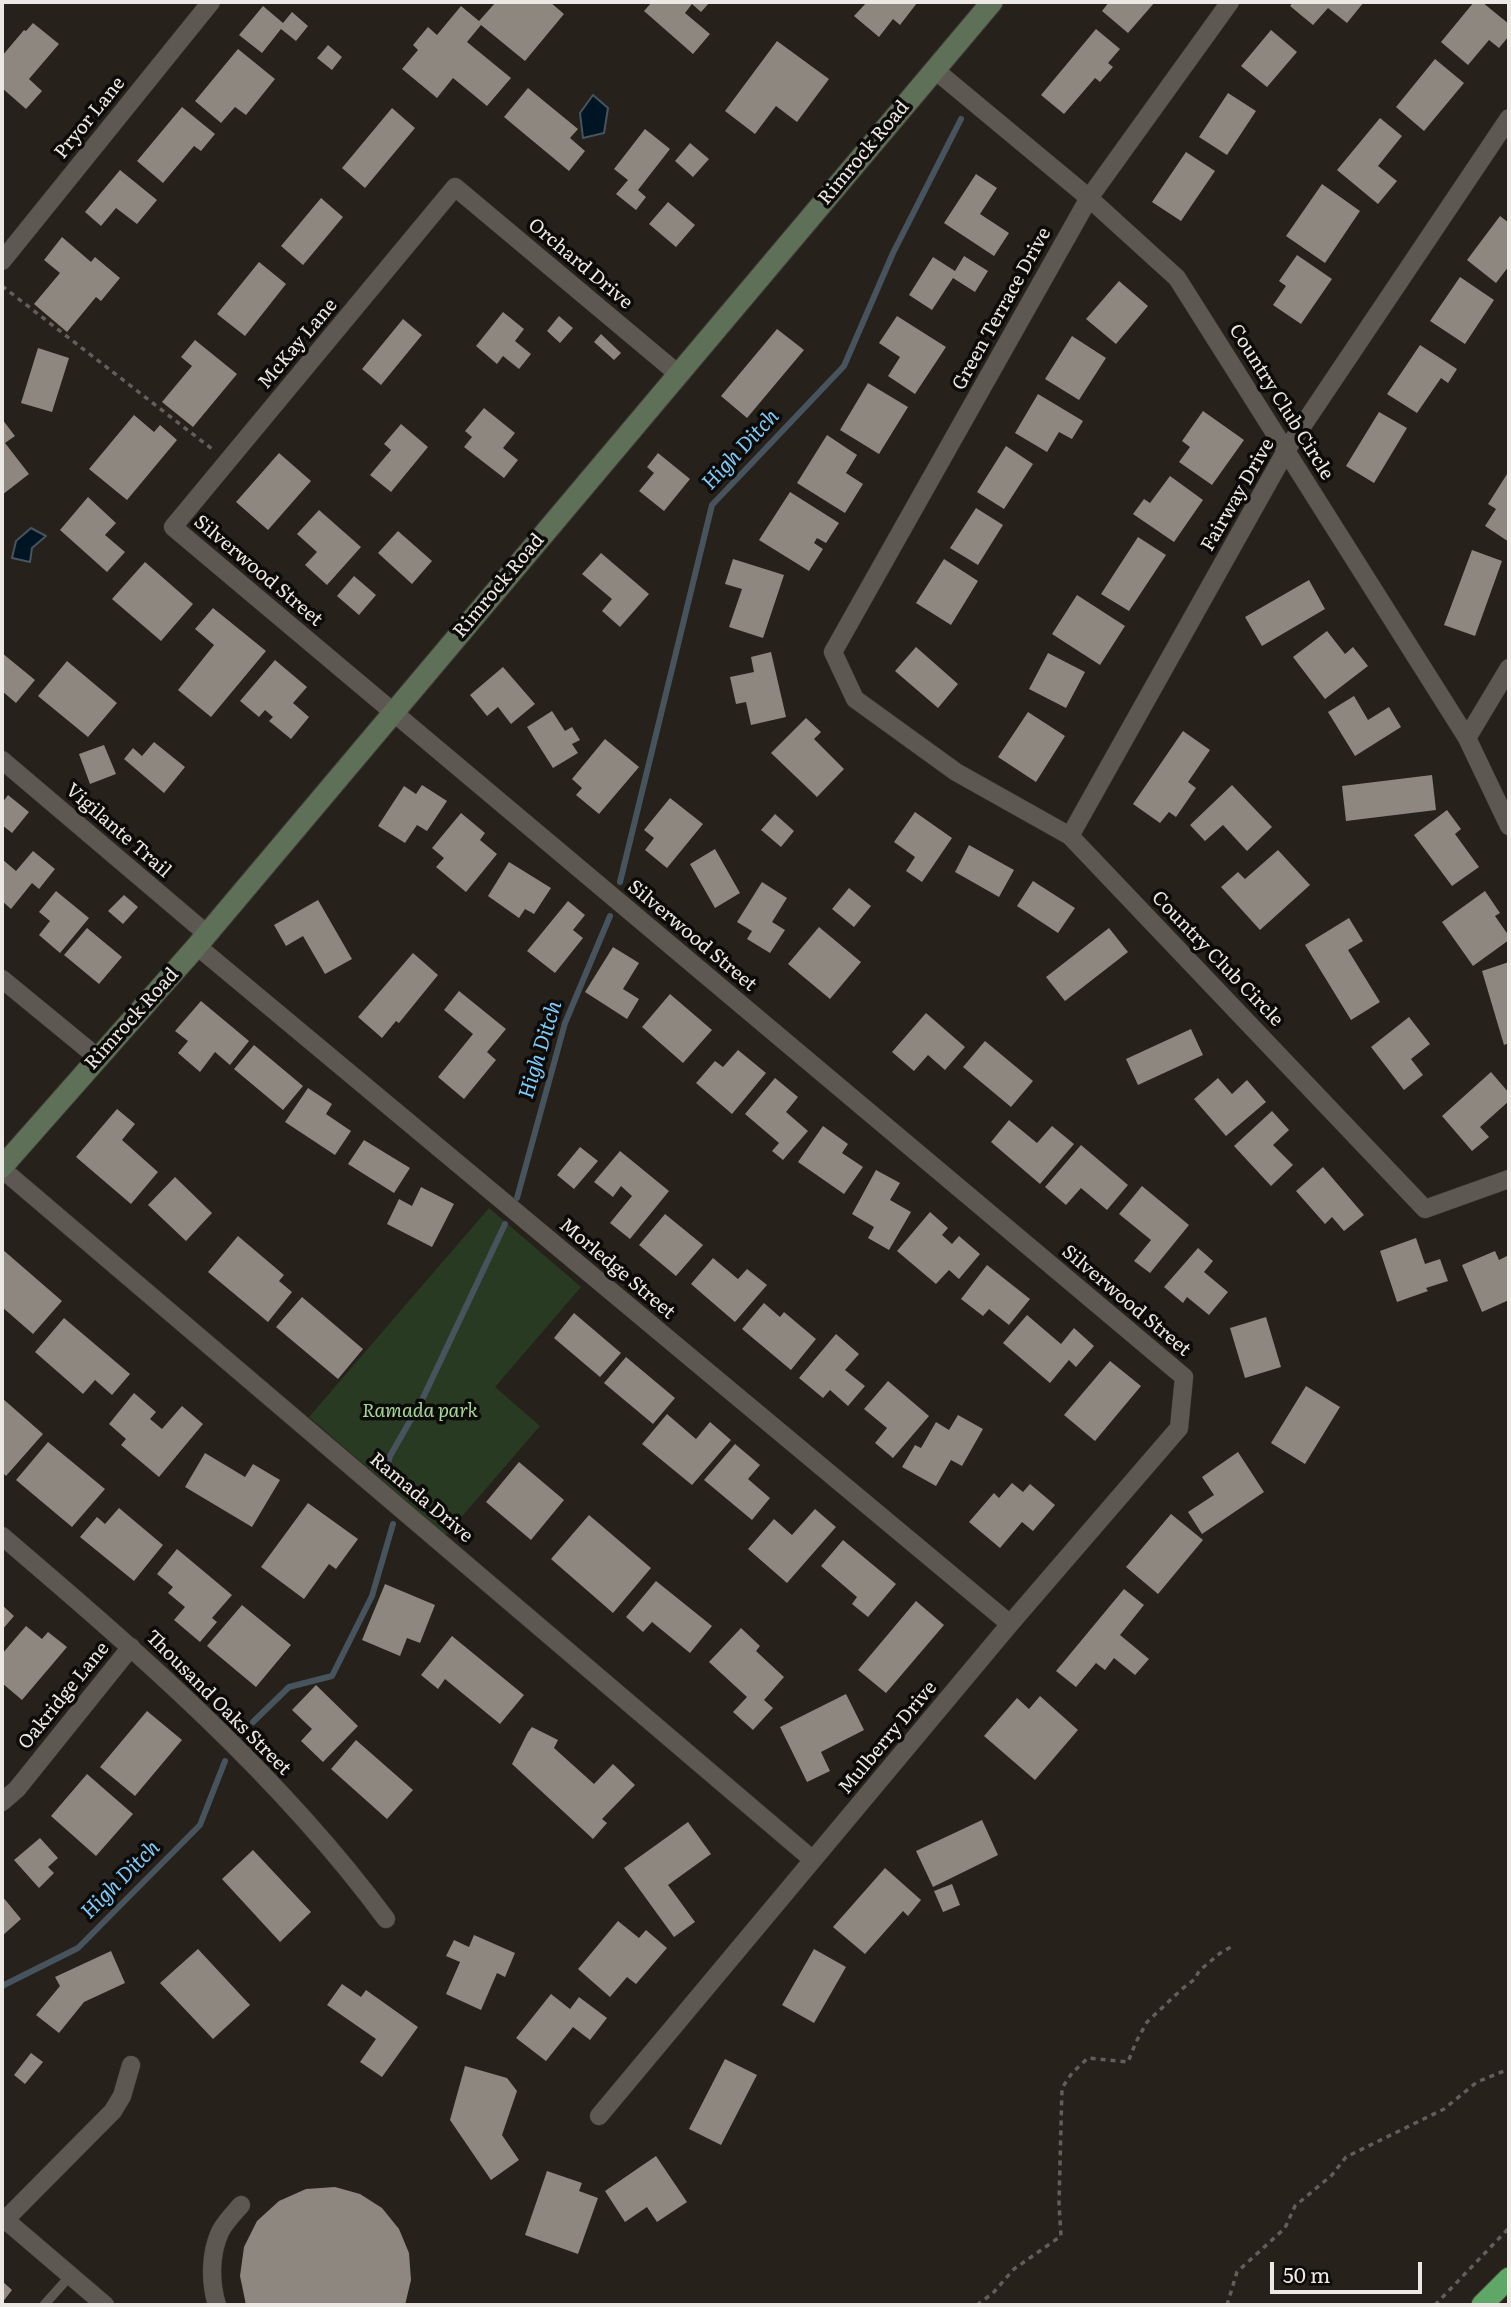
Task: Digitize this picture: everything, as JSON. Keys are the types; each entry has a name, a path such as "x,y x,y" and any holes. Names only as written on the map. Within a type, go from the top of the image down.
{"highway":[{"path":"1482,2305 1509,2277"}],"main road":[{"name":"Rimrock Road","path":"2,1168 202,940 992,2"}],"street":[{"name":"Pryor Lane","path":"2,261 211,2"},
{"name":"Green Terrace Drive","path":"833,652 1089,198 1230,2"},
{"name":"Country Club Circle","path":"935,70 1089,198 1177,278 1467,738 1509,825"},
{"name":"Fairway Drive","path":"1070,836 1287,449 1509,118"},
{"name":"Orchard Drive","path":"455,187 677,373"},
{"name":"McKay Lane","path":"173,527 455,187"},
{"name":"Silverwood Street","path":"173,527 1184,1377"},
{"name":"Country Club Circle","path":"833,652 855,699 956,772 1070,836 1425,1209 1509,1179"},
{"path":"1467,738 1509,668"},
{"name":"Vigilante Trail","path":"2,760 202,940"},
{"name":"Morledge Street","path":"202,940 1010,1624"},
{"path":"2,979 97,1057"},
{"name":"Ramada Drive","path":"2,1168 813,1860"},
{"name":"Mulberry Drive","path":"599,2116 1010,1624 1179,1428 1184,1377"},
{"name":"Thousand Oaks Street","path":"2,1536 131,1647 263,1775 356,1879 386,1919"},
{"name":"Oakridge Lane","path":"2,1802 131,1647"},
{"path":"105,2305 3,2219 113,2111 122,2096 131,2065"},
{"path":"217,2305 212,2289 215,2248 220,2231 241,2205"}],"lane":[{"path":"44,2305 70,2276"}],"path":[{"path":"2,286 228,461"},
{"path":"977,2305 993,2293 1014,2269 1060,2236 1062,2088 1072,2073 1087,2059 1128,2062 1147,2022 1195,1979 1199,1970 1234,1945"},
{"path":"1227,2305 1237,2272 1285,2228 1295,2206 1332,2175 1346,2157 1444,2109 1477,2082 1509,2069"},
{"path":"1435,2305 1509,2228"}],"green space":[{"name":"Ramada park","path":"489,1208 581,1287 495,1387 540,1426 446,1535 309,1417"}],"water":[{"path":"593,95 608,108 604,133 583,138 580,113"},
{"path":"31,528 46,536 32,548 30,562 12,558 16,541"}],"building":[{"path":"496,2 550,2 564,14 525,61 481,25 467,42 511,78 487,106 453,78 437,98 402,69 418,50 413,45 428,27 437,35 461,6 479,21"},
{"path":"652,2 710,2 701,12 692,4 685,13 710,34 693,54 644,11"},
{"path":"867,2 917,3 900,25 893,19 879,37 854,16"},
{"path":"1109,2 1155,2 1128,33 1102,11"},
{"path":"1293,2 1364,2 1347,23 1328,8 1313,25 1290,6"},
{"path":"1474,2 1482,2 1509,24 1509,36 1499,48 1489,40 1468,65 1441,42"},
{"path":"263,6 283,23 292,12 308,26 296,41 281,29 262,53 239,35"},
{"path":"33,23 59,44 29,79 42,91 26,109 2,88 2,56"},
{"path":"1096,29 1120,49 1108,63 1113,67 1100,82 1095,78 1064,114 1041,95"},
{"path":"1271,30 1297,52 1267,87 1241,66"},
{"path":"777,41 829,79 797,122 776,106 755,134 725,111"},
{"path":"328,45 342,57 332,70 317,58"},
{"path":"238,49 275,79 246,115 235,107 221,123 195,101"},
{"path":"1435,59 1464,83 1424,131 1396,107"},
{"path":"528,88 578,129 570,138 585,151 569,171 504,117"},
{"path":"1228,93 1256,111 1227,155 1199,137"},
{"path":"182,107 215,134 201,151 194,146 163,183 137,161"},
{"path":"392,108 415,128 365,188 342,168"},
{"path":"1380,118 1402,136 1378,166 1397,181 1378,204 1337,170"},
{"path":"645,129 670,149 638,190 646,197 636,210 616,194 628,180 614,169"},
{"path":"690,143 709,159 693,177 675,161"},
{"path":"1186,152 1215,171 1181,221 1152,202"},
{"path":"120,170 157,200 137,224 116,208 101,226 85,212"},
{"path":"976,174 997,188 980,214 1009,233 994,256 944,223"},
{"path":"1322,184 1360,211 1325,263 1286,236"},
{"path":"321,198 343,217 303,265 281,246"},
{"path":"668,202 695,225 676,247 649,224"},
{"path":"1500,216 1509,223 1509,266 1496,283 1467,260"},
{"path":"62,237 91,262 95,257 120,278 101,301 96,297 67,332 34,304 60,273 44,260"},
{"path":"1297,255 1332,279 1301,324 1273,305 1286,286 1279,281"},
{"path":"964,256 988,271 975,292 953,278 932,310 909,295 933,257 955,271"},
{"path":"259,262 286,284 245,336 217,314"},
{"path":"1460,277 1494,300 1465,344 1430,321"},
{"path":"1119,281 1148,306 1116,344 1086,319"},
{"path":"503,312 524,329 515,341 531,354 519,369 503,356 497,364 476,346"},
{"path":"559,316 573,328 560,343 547,331"},
{"path":"897,316 946,347 915,394 888,376 900,357 879,343"},
{"path":"403,319 422,335 381,385 362,369"},
{"path":"777,329 804,350 747,418 721,396"},
{"path":"601,334 621,353 614,360 594,342"},
{"path":"1072,336 1106,358 1079,400 1045,379"},
{"path":"195,340 237,374 193,427 162,402 192,366 181,357"},
{"path":"1420,345 1457,369 1448,383 1441,378 1417,413 1387,394"},
{"path":"38,348 69,358 52,412 21,403"},
{"path":"868,383 908,407 879,454 840,430"},
{"path":"1038,394 1083,421 1072,439 1059,432 1047,452 1015,433"},
{"path":"484,408 515,433 503,448 518,460 504,478 464,447 472,437 465,431"},
{"path":"1203,411 1244,440 1212,485 1179,462 1190,447 1182,441"},
{"path":"1379,412 1407,428 1374,483 1346,466"},
{"path":"134,415 154,432 160,425 177,440 127,500 89,469"},
{"path":"2,419 15,436 5,443 29,474 2,495"},
{"path":"401,424 428,447 391,492 370,475 391,450 384,444"},
{"path":"827,435 857,455 846,473 863,484 845,513 797,483"},
{"path":"1006,446 1033,464 1004,509 977,492"},
{"path":"279,453 311,481 268,530 236,502"},
{"path":"658,453 690,479 664,511 639,491 654,473 647,467"},
{"path":"1509,471 1509,542 1485,526 1496,509 1488,504"},
{"path":"1170,476 1203,500 1174,542 1133,514 1144,499 1150,503"},
{"path":"790,492 839,523 826,543 817,538 814,543 823,549 809,571 759,540"},
{"path":"88,497 116,523 105,535 125,552 107,572 60,530"},
{"path":"976,508 1003,525 978,565 950,548"},
{"path":"319,510 361,547 327,585 305,565 317,552 297,534"},
{"path":"398,531 432,561 412,584 378,553"},
{"path":"1138,537 1166,555 1129,611 1101,594"},
{"path":"1472,550 1502,561 1475,636 1444,625"},
{"path":"601,553 649,594 620,627 602,611 612,599 582,574"},
{"path":"733,559 784,575 763,638 729,627 742,589 725,584"},
{"path":"944,559 978,581 951,625 916,603"},
{"path":"145,562 193,604 161,641 112,599"},
{"path":"354,576 376,595 359,615 337,596"},
{"path":"1309,580 1325,609 1262,646 1245,617"},
{"path":"1077,595 1125,626 1100,665 1052,634"},
{"path":"213,608 266,651 211,717 178,690 214,645 195,629"},
{"path":"1327,631 1345,654 1353,647 1368,666 1325,699 1293,657"},
{"path":"916,647 958,684 938,708 895,671"},
{"path":"771,652 786,717 751,725 746,702 736,704 730,677 754,672 751,657"},
{"path":"2,653 35,680 16,703 2,691"},
{"path":"1048,653 1085,672 1066,708 1029,689"},
{"path":"275,660 307,687 293,703 309,717 291,739 269,721 273,717 265,710 259,717 240,701"},
{"path":"67,661 117,703 88,737 38,696"},
{"path":"503,667 535,704 511,724 498,707 487,716 470,695"},
{"path":"1354,696 1368,720 1389,707 1401,727 1355,756 1328,712"},
{"path":"552,711 565,731 572,727 580,740 572,744 578,753 553,768 527,727"},
{"path":"1028,712 1065,736 1036,782 998,757"},
{"path":"806,718 821,732 814,739 844,769 817,797 771,753"},
{"path":"1183,731 1210,750 1188,782 1196,788 1176,817 1169,812 1160,823 1133,804"},
{"path":"605,739 639,767 599,814 576,795 582,788 572,779"},
{"path":"154,742 185,767 164,793 124,759 133,748 142,756"},
{"path":"104,745 116,774 90,784 79,754"},
{"path":"1432,775 1436,810 1346,821 1342,786"},
{"path":"422,785 447,801 427,831 417,825 405,843 378,826 404,786 416,794"},
{"path":"1232,785 1272,827 1247,851 1223,825 1205,841 1190,825"},
{"path":"8,795 29,812 12,833 2,825 2,803"},
{"path":"670,798 703,824 667,868 645,850 654,838 644,830"},
{"path":"1447,810 1461,829 1455,834 1479,867 1452,886 1414,835"},
{"path":"915,812 952,838 922,882 906,871 915,857 894,842"},
{"path":"461,813 485,833 480,840 497,854 466,892 436,867 444,858 432,848"},
{"path":"775,814 794,831 781,847 761,830"},
{"path":"969,845 1014,870 999,897 955,872"},
{"path":"715,849 740,893 715,908 690,864"},
{"path":"1278,850 1310,885 1260,930 1221,887 1238,872 1245,879"},
{"path":"33,851 55,869 39,889 32,883 11,909 2,901 2,859 16,871"},
{"path":"509,862 551,888 534,914 525,909 519,918 488,896"},
{"path":"1033,881 1075,908 1058,933 1017,906"},
{"path":"762,882 787,898 772,922 785,930 770,953 747,939 752,931 737,922"},
{"path":"849,888 871,906 854,927 832,909"},
{"path":"56,891 89,918 60,953 39,935 50,921 39,912"},
{"path":"1485,891 1500,913 1495,916 1509,940 1473,966 1442,922"},
{"path":"124,895 138,907 123,924 108,911"},
{"path":"318,900 352,959 325,974 303,936 286,946 274,925"},
{"path":"568,901 585,915 573,930 583,938 555,973 527,951"},
{"path":"1349,918 1363,941 1348,950 1380,1002 1351,1020 1305,945"},
{"path":"819,927 861,962 830,999 788,964"},
{"path":"87,928 122,957 99,984 64,955"},
{"path":"1109,928 1128,952 1065,1001 1046,977"},
{"path":"613,947 639,963 623,989 639,999 627,1019 585,992"},
{"path":"413,953 438,975 399,1023 396,1021 382,1038 358,1017"},
{"path":"1509,962 1509,1043 1504,1045 1482,971"},
{"path":"459,991 506,1029 487,1052 496,1060 464,1099 438,1077 473,1034 444,1010"},
{"path":"670,994 712,1030 683,1063 642,1027"},
{"path":"201,1001 249,1041 230,1065 215,1052 200,1072 178,1053 188,1041 175,1031"},
{"path":"926,1013 965,1047 945,1070 928,1055 914,1071 892,1052"},
{"path":"1409,1017 1430,1044 1411,1059 1423,1075 1404,1090 1371,1047"},
{"path":"1191,1029 1203,1055 1138,1085 1126,1059"},
{"path":"985,1041 1033,1081 1011,1107 963,1067"},
{"path":"254,1045 303,1086 283,1110 234,1069"},
{"path":"738,1050 766,1073 732,1114 696,1083 715,1061 723,1067"},
{"path":"1491,1072 1509,1093 1509,1101 1480,1127 1489,1137 1472,1151 1442,1116"},
{"path":"775,1078 798,1097 786,1112 808,1131 783,1160 772,1151 779,1143 745,1114"},
{"path":"1218,1078 1232,1094 1247,1080 1266,1102 1226,1136 1194,1099"},
{"path":"308,1088 332,1104 326,1114 351,1131 335,1155 285,1122"},
{"path":"117,1109 135,1124 122,1140 158,1172 131,1204 76,1157"},
{"path":"1272,1111 1289,1130 1273,1145 1293,1165 1271,1186 1234,1146"},
{"path":"1009,1120 1037,1143 1052,1126 1074,1144 1040,1184 991,1142"},
{"path":"823,1126 848,1144 842,1153 863,1167 844,1194 798,1162"},
{"path":"364,1140 410,1168 394,1193 348,1164"},
{"path":"1081,1145 1128,1185 1107,1210 1081,1188 1066,1205 1045,1187"},
{"path":"580,1147 598,1161 574,1189 557,1175"},
{"path":"620,1151 669,1191 630,1239 610,1223 632,1196 621,1186 613,1197 594,1182"},
{"path":"1323,1167 1364,1215 1344,1231 1332,1217 1325,1224 1296,1191"},
{"path":"876,1170 900,1183 890,1200 911,1212 889,1250 868,1238 874,1227 852,1214"},
{"path":"175,1177 212,1213 186,1241 148,1205"},
{"path":"1142,1186 1189,1225 1150,1273 1134,1261 1151,1240 1119,1214"},
{"path":"421,1187 454,1204 432,1247 387,1224 399,1199 412,1206"},
{"path":"930,1212 948,1228 942,1235 952,1244 959,1236 980,1254 959,1279 949,1270 936,1284 897,1251"},
{"path":"665,1214 703,1245 676,1276 639,1245"},
{"path":"238,1236 284,1275 279,1281 292,1292 268,1322 208,1272"},
{"path":"1416,1238 1425,1264 1440,1259 1448,1281 1397,1302 1380,1251"},
{"path":"1198,1248 1213,1261 1204,1272 1228,1292 1209,1315 1187,1297 1183,1303 1164,1287"},
{"path":"2,1249 62,1301 33,1334 2,1307"},
{"path":"1495,1251 1499,1260 1509,1255 1509,1300 1482,1312 1462,1265"},
{"path":"713,1258 738,1279 747,1269 767,1285 735,1322 691,1284"},
{"path":"987,1265 1030,1299 1009,1325 989,1309 983,1316 961,1299"},
{"path":"302,1297 363,1349 338,1379 276,1327"},
{"path":"764,1303 780,1317 784,1312 816,1339 791,1370 742,1329"},
{"path":"574,1313 621,1353 600,1377 554,1338"},
{"path":"1027,1315 1061,1344 1074,1328 1094,1346 1076,1367 1069,1360 1050,1383 1003,1343"},
{"path":"1266,1317 1281,1367 1245,1378 1230,1328"},
{"path":"64,1318 130,1374 112,1395 95,1380 83,1394 35,1352"},
{"path":"836,1334 859,1354 845,1370 865,1386 848,1406 830,1390 823,1398 799,1378"},
{"path":"626,1357 675,1398 653,1424 604,1383"},
{"path":"1110,1361 1141,1386 1095,1441 1064,1415"},
{"path":"888,1381 929,1416 893,1458 875,1443 887,1428 864,1409"},
{"path":"1306,1386 1340,1407 1305,1464 1271,1443"},
{"path":"134,1393 156,1412 150,1419 162,1429 182,1406 203,1424 159,1477 121,1445 126,1439 109,1424"},
{"path":"2,1398 43,1434 6,1476 2,1472"},
{"path":"667,1414 696,1439 710,1422 731,1440 692,1485 642,1444"},
{"path":"958,1415 983,1429 962,1466 951,1460 936,1486 902,1467 915,1445 921,1448 936,1422 949,1430"},
{"path":"48,1442 105,1489 72,1527 16,1480"},
{"path":"735,1444 760,1465 748,1479 770,1498 752,1520 704,1480"},
{"path":"1238,1452 1264,1492 1202,1534 1188,1512 1214,1495 1202,1477"},
{"path":"205,1453 245,1477 253,1464 280,1480 252,1527 185,1487"},
{"path":"519,1462 564,1500 531,1540 486,1502"},
{"path":"1012,1483 1023,1492 1030,1484 1055,1505 1033,1531 1022,1522 1000,1548 969,1522 994,1493 999,1498"},
{"path":"308,1503 358,1539 336,1569 329,1564 304,1599 261,1567"},
{"path":"119,1508 163,1545 134,1581 80,1537 97,1517 105,1524"},
{"path":"815,1509 836,1527 787,1583 748,1549 774,1519 792,1535"},
{"path":"1171,1514 1203,1540 1158,1594 1126,1567"},
{"path":"589,1515 651,1568 613,1613 551,1559"},
{"path":"843,1540 896,1584 868,1617 852,1604 857,1597 821,1566"},
{"path":"177,1549 232,1595 212,1618 217,1622 200,1642 174,1620 185,1607 168,1593 173,1587 157,1574"},
{"path":"656,1581 712,1626 690,1653 652,1622 643,1632 626,1617"},
{"path":"385,1584 435,1605 420,1643 407,1638 400,1656 362,1640"},
{"path":"1124,1589 1144,1605 1120,1635 1149,1659 1135,1675 1114,1658 1105,1670 1096,1663 1076,1687 1056,1671"},
{"path":"916,1601 944,1625 886,1693 858,1670"},
{"path":"2,1605 14,1616 2,1630"},
{"path":"242,1605 291,1645 256,1687 207,1646"},
{"path":"26,1626 42,1639 48,1632 67,1647 22,1700 2,1683 2,1654"},
{"path":"741,1628 760,1646 756,1651 784,1677 764,1700 773,1708 753,1730 733,1712 747,1697 709,1662"},
{"path":"452,1636 524,1695 500,1724 445,1679 438,1689 421,1675"},
{"path":"316,1685 358,1726 323,1762 301,1741 312,1729 292,1710"},
{"path":"846,1694 864,1730 821,1752 830,1771 807,1782 780,1727"},
{"path":"1040,1696 1078,1730 1035,1780 984,1736 1017,1698 1029,1709"},
{"path":"147,1711 182,1740 135,1796 100,1767"},
{"path":"532,1727 558,1740 554,1748 594,1784 613,1764 635,1785 602,1819 607,1823 593,1839 512,1764"},
{"path":"356,1740 413,1790 387,1819 331,1769"},
{"path":"87,1774 133,1814 96,1856 51,1816"},
{"path":"982,1820 998,1855 933,1887 916,1851"},
{"path":"688,1822 711,1854 668,1885 695,1922 674,1937 624,1868"},
{"path":"40,1838 58,1858 48,1867 54,1873 39,1888 14,1860"},
{"path":"253,1850 311,1912 280,1942 222,1879"},
{"path":"885,1868 921,1900 908,1916 903,1911 865,1954 833,1927"},
{"path":"952,1884 960,1905 943,1912 934,1891"},
{"path":"2,1896 21,1919 2,1936"},
{"path":"618,1921 639,1938 646,1930 667,1948 636,1984 627,1977 610,1997 578,1969"},
{"path":"474,1935 515,1953 505,1977 497,1973 481,2010 446,1994 460,1962 446,1956 454,1940 469,1947"},
{"path":"198,1949 250,2005 213,2039 160,1983"},
{"path":"814,1949 846,1967 814,2023 782,2005"},
{"path":"111,1951 125,1983 84,2002 59,2033 36,2015 60,1986 55,1977"},
{"path":"342,1984 361,1997 366,1990 418,2027 382,2077 360,2062 376,2039 327,2005"},
{"path":"551,1994 570,2009 579,1997 607,2018 590,2040 573,2027 546,2061 516,2038"},
{"path":"31,2053 43,2062 25,2084 14,2075"},
{"path":"725,2059 757,2075 721,2145 689,2129"},
{"path":"465,2066 507,2078 517,2091 502,2135 519,2160 491,2180 450,2120"},
{"path":"656,2156 687,2202 657,2222 647,2207 625,2222 605,2191"},
{"path":"547,2171 582,2183 579,2191 598,2198 578,2254 525,2235"},
{"path":"335,2187 360,2194 382,2208 399,2229 409,2253 411,2280 405,2305 246,2305 240,2276 244,2247 257,2221 279,2201 306,2189"},
{"path":"2,2281 12,2290 2,2303"}],"waterway":[{"name":"High Ditch","path":"620,882 712,505 844,366 893,253 961,119"},
{"name":"High Ditch","path":"517,1198 565,1023 610,916"},
{"name":"High Ditch","path":"387,1467 390,1456 422,1400 505,1224"},
{"name":"High Ditch","path":"253,1722 289,1687 332,1676 372,1596 393,1524"},
{"name":"High Ditch","path":"2,1986 78,1948 200,1825 225,1761"}]}
